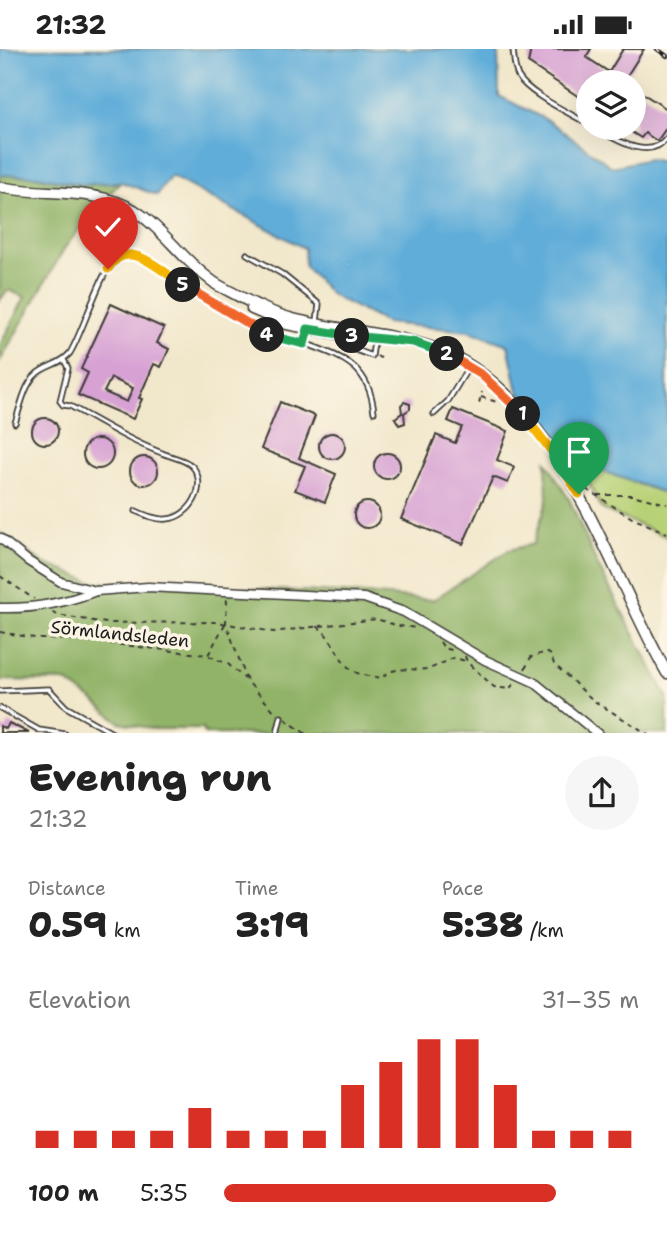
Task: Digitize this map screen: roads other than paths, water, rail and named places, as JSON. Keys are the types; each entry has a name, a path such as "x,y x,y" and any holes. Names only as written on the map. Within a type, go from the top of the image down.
{"street":[{"path":"0,187 91,196 121,204 134,210 154,226 190,263 216,284 263,315 312,327 413,342 436,349 469,366 506,397 547,444 573,484 667,673"},
{"path":"0,538 28,561 61,582 96,590 148,587 364,599 404,612 485,660 534,682 598,733"},
{"path":"0,608 71,600 96,590"}],"lane":[{"path":"513,49 514,68 520,80 576,117"},
{"path":"617,140 652,149 667,138"},
{"path":"15,423 32,377 40,370 64,360 73,348 112,261 118,255 128,253 144,259 268,336 336,355 357,368 368,382 374,412"},
{"path":"247,254 282,274 319,304 304,344"},
{"path":"351,348 372,356 375,336"},
{"path":"64,360 68,367 60,401 63,405 70,406 152,450 189,463 194,468 198,493 192,506 168,519 150,517 136,511"},
{"path":"434,414 448,401 469,366"},
{"path":"0,691 49,689 66,707 114,733"},
{"path":"0,708 39,730 65,733"},
{"path":"277,733 281,717"}],"water":[{"path":"0,49 498,49 499,96 547,120 612,167 649,159 667,163 667,494 579,463 518,391 508,345 469,331 386,323 333,296 305,267 304,248 171,176 157,195 121,182 83,185 36,176 0,175"}],"railway":[{"path":"657,49 667,56"}]}
